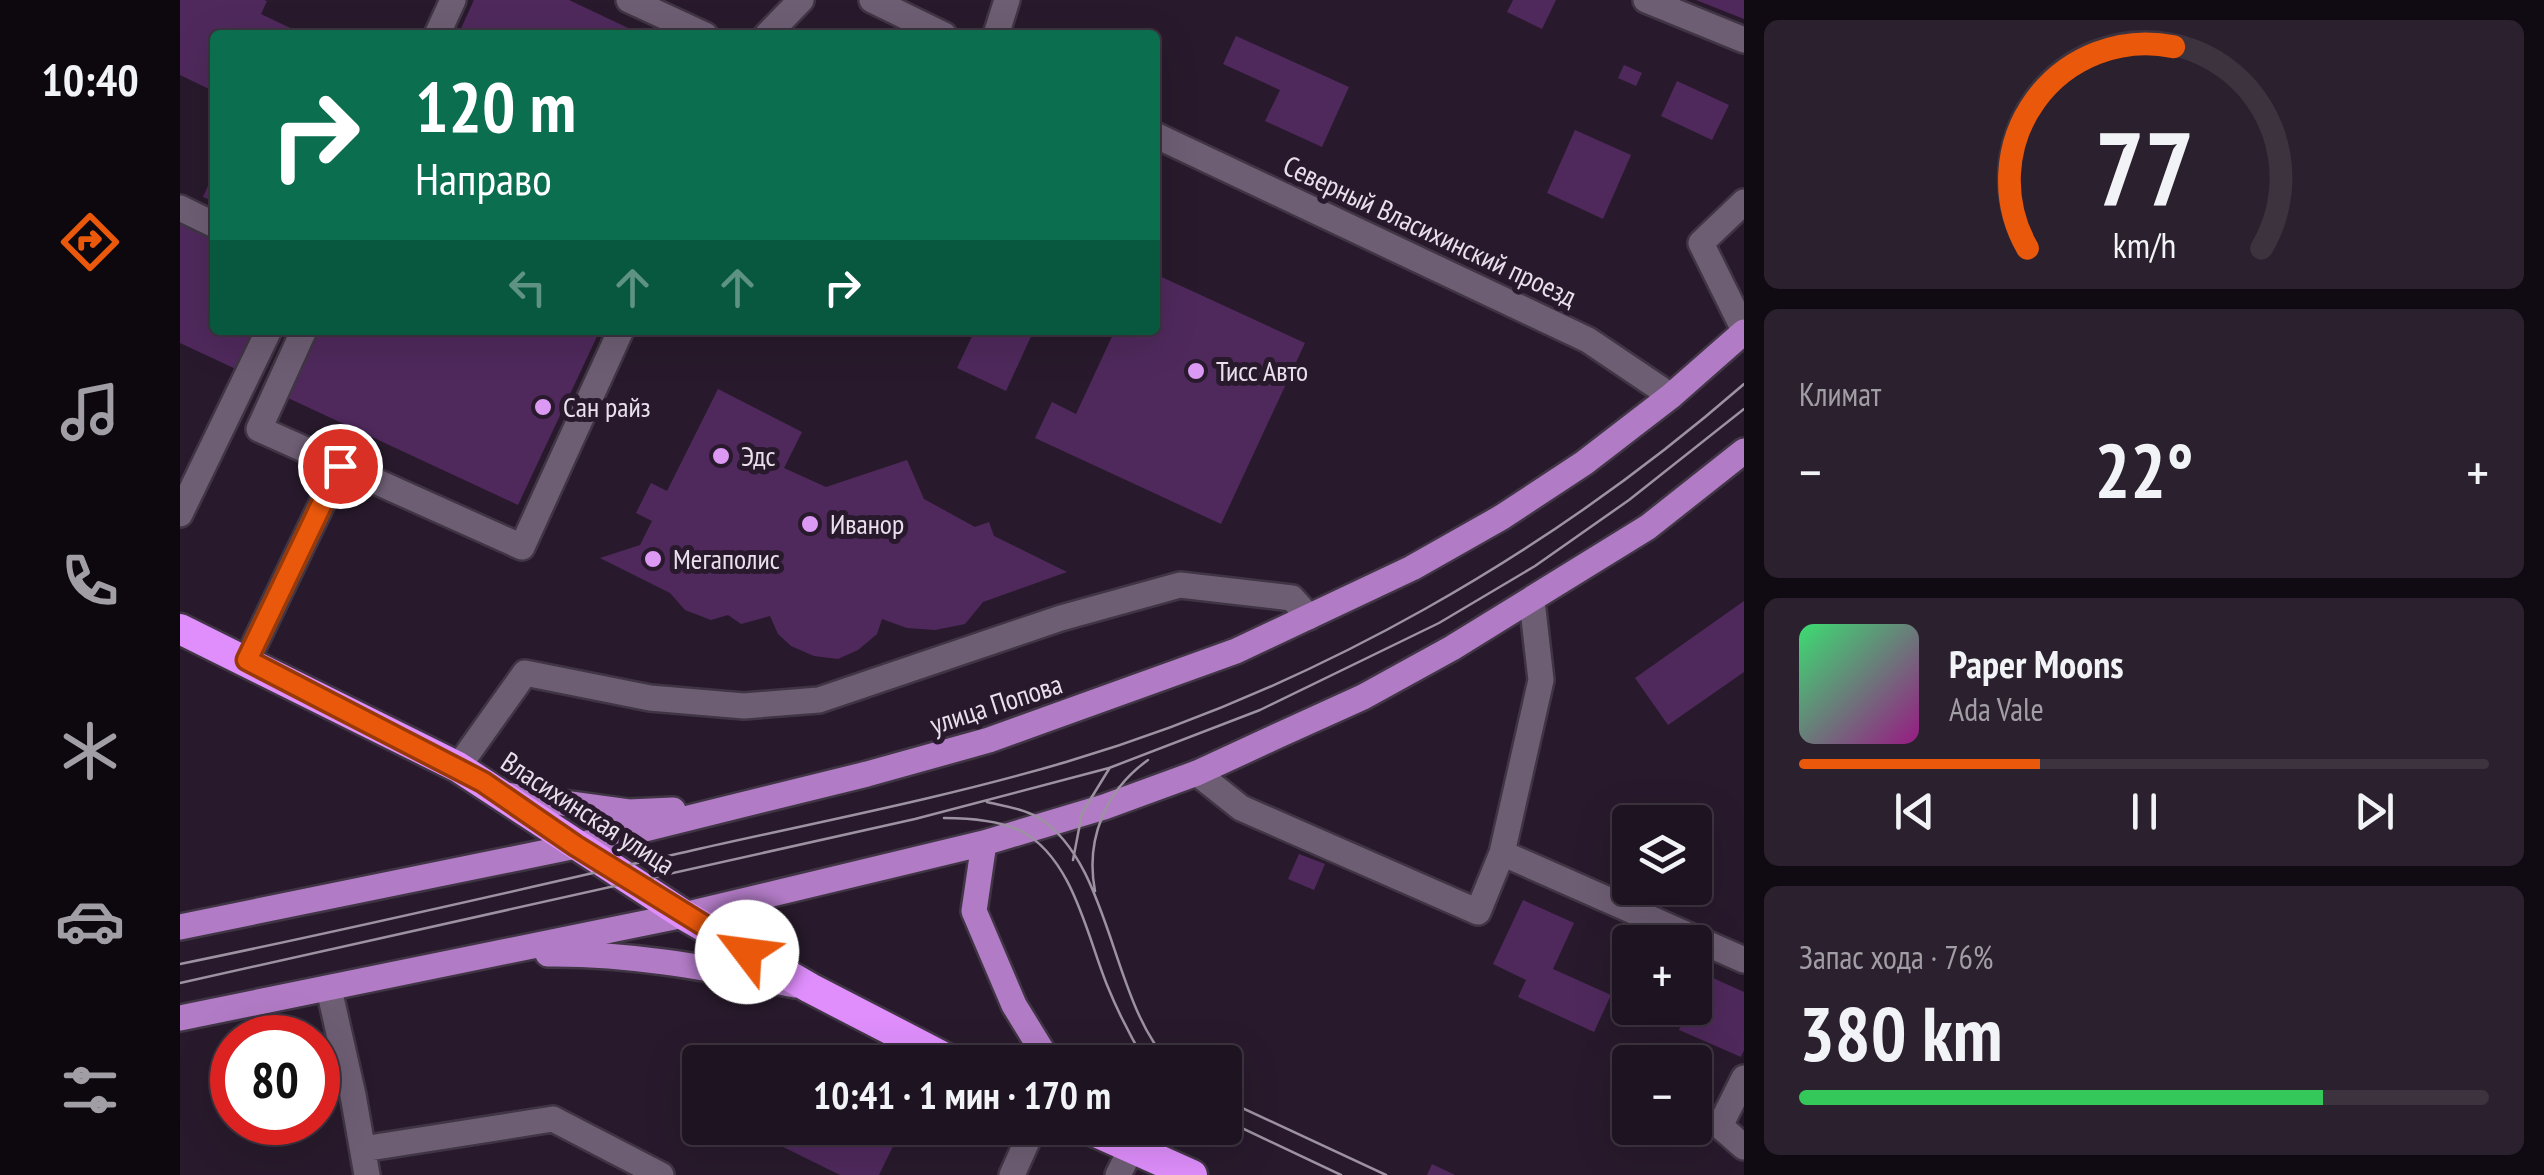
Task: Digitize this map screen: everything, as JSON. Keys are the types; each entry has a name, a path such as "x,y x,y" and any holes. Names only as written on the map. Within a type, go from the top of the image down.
{"highway":[{"name":"Власихинская улица","path":"180,629 458,768 684,915 810,988 921,1045"},
{"path":"1121,1150 1192,1175"}],"main road":[{"name":"улица Попова","path":"180,927 576,846 989,740 1236,651 1412,568 1502,517 1584,463 1671,396 1744,331"},
{"path":"180,1018 684,915 984,842 1104,807 1197,773 1363,697 1532,601 1648,527 1744,452"},
{"path":"505,795 629,812 677,810 762,798"},
{"path":"984,842 974,911 1014,1005 1038,1045"},
{"path":"488,955 608,954 679,962 810,988"}],"street":[{"path":"439,30 453,0"},
{"path":"629,0 694,30"},
{"path":"772,30 802,0"},
{"path":"872,0 934,30"},
{"path":"998,30 1007,0"},
{"path":"1646,0 1744,40"},
{"name":"Северный Власихинский проезд","path":"1160,137 1588,340 1671,396"},
{"path":"1744,202 1701,243 1744,331"},
{"path":"180,208 210,223"},
{"path":"180,514 267,335"},
{"path":"302,335 259,428 522,547 619,335"},
{"path":"180,452 204,464"},
{"path":"247,660 340,466"},
{"path":"458,768 524,673 650,698 744,706 819,700 1060,618 1180,585 1292,598 1309,618"},
{"path":"1197,773 1241,808 1478,912 1502,852 1541,680 1532,601"},
{"path":"1502,852 1744,960"},
{"path":"329,989 367,1175"},
{"path":"1744,1078 1720,1126 1744,1147"},
{"path":"362,1148 553,1119 661,1175"},
{"path":"1012,1175 1026,1145"}],"building":[{"path":"180,0 264,0 267,1 261,14 295,30 210,30 210,90 180,75"},
{"path":"474,0 569,0 632,30 460,30"},
{"path":"1513,0 1556,0 1542,29 1507,12"},
{"path":"1696,0 1744,0 1744,19"},
{"path":"1236,36 1349,87 1322,147 1265,121 1280,90 1223,64"},
{"path":"1624,65 1642,73 1636,86 1618,78"},
{"path":"1677,81 1729,105 1712,140 1661,116"},
{"path":"1575,130 1631,155 1603,219 1547,193"},
{"path":"210,181 210,200 203,197"},
{"path":"180,224 210,238 210,335 257,335 240,371 180,343"},
{"path":"1160,276 1305,343 1221,524 1035,438 1052,402 1076,414 1113,335 1160,335"},
{"path":"317,335 598,335 518,505 288,398"},
{"path":"973,335 1032,335 1006,391 957,368"},
{"name":"Иванор","path":"718,389 802,432 784,468 826,487 907,460 924,499 975,527 989,522 994,536 1067,572 983,602 965,624 935,630 907,628 882,619 877,634 858,650 838,659 814,656 791,646 778,634 770,616 741,624 728,615 711,620 685,610 670,593 600,558 640,545 652,521 636,513 651,483 667,491"},
{"path":"1744,601 1744,672 1668,725 1635,678"},
{"path":"1299,854 1325,864 1314,890 1288,879"},
{"path":"1523,900 1574,923 1553,969 1611,995 1594,1032 1518,997 1526,980 1493,964"},
{"path":"1712,978 1744,992 1741,1057 1679,1030 1681,1025 1712,1025"},
{"path":"779,1145 894,1145 879,1175 840,1175"},
{"path":"1432,1164 1455,1175 1427,1175"}],"tram line":[{"path":"180,964 927,798 1066,762 1158,732 1249,696 1425,609 1591,504 1744,384"},
{"path":"180,983 915,819 1109,768 1260,710 1439,623 1535,566 1629,500 1744,409"},
{"path":"1095,891 1093,853 1102,817 1121,786 1148,760"},
{"path":"1073,860 1082,813 1109,769"},
{"path":"987,802 1033,815 1063,839 1082,867 1134,1004 1157,1045"},
{"path":"944,818 983,820 1012,827 1039,843 1054,860 1076,900 1107,985 1136,1045"},
{"path":"1242,1108 1386,1175"},
{"path":"1242,1128 1341,1175"}],"place":[{"name":"Тисс Авто","path":"1196,371"},
{"name":"Сан райз","path":"543,407"},
{"name":"Эдс","path":"721,456"},
{"name":"Иванор","path":"810,524"},
{"name":"Мегаполис","path":"653,559"}],"route":[{"path":"340,466 247,660 483,782 576,846 747,952"}]}
